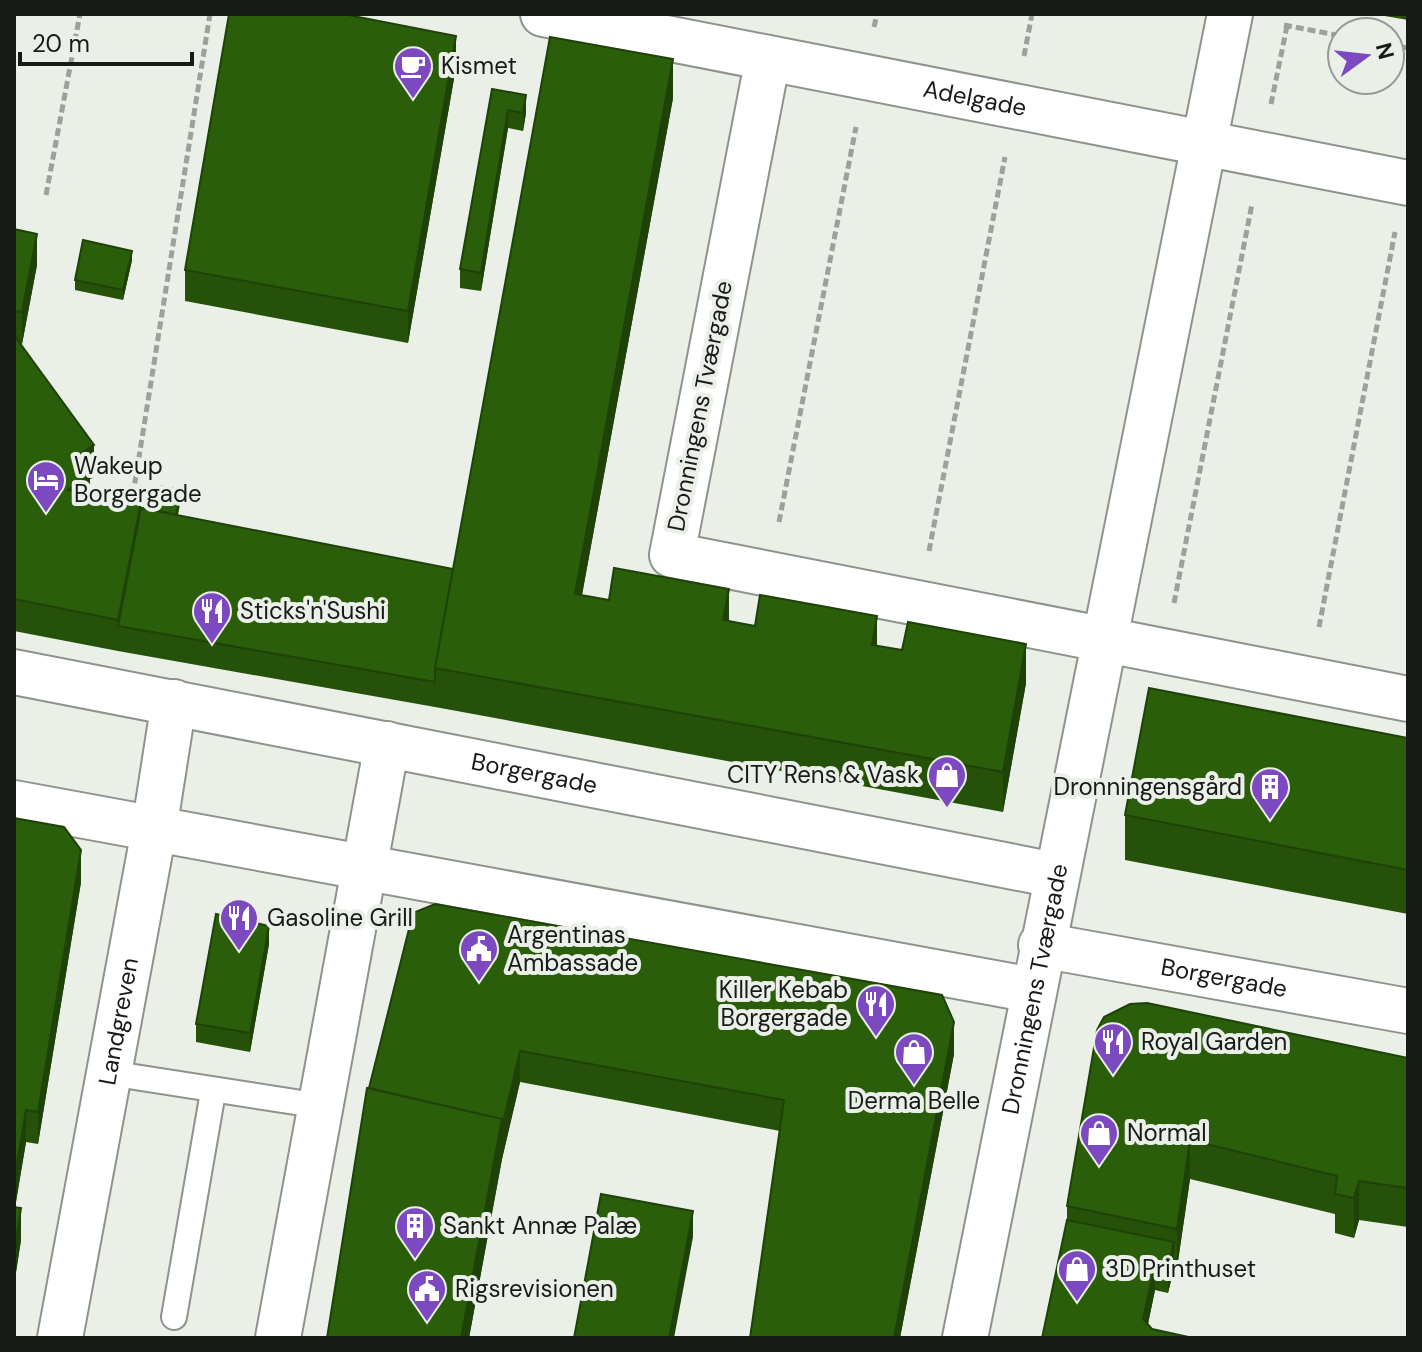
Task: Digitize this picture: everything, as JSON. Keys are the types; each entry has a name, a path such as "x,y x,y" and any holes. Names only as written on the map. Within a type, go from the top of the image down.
{"street":[{"name":"Adelgade","path":"543,14 1406,182"},
{"name":"Dronningens Tværgade","path":"965,1338 1055,875 1107,640 1230,14"},
{"name":"Dronningens Tværgade","path":"768,58 672,555 1408,699"},
{"name":"Borgergade","path":"14,672 1055,875"},
{"name":"Landgreven","path":"60,1338 154,830 174,702"},
{"path":"278,1338 387,744"},
{"path":"14,803 1032,990"},
{"name":"Borgergade","path":"1041,945 1408,1011"}],"lane":[{"path":"109,1073 213,1092 321,1106"},
{"path":"174,1317 213,1092"}],"path":[{"path":"46,195 80,14"},
{"path":"131,509 210,14"},
{"path":"769,574 877,14"},
{"path":"919,603 1032,14"},
{"path":"1164,651 1287,26"},
{"path":"1309,679 1406,182"}],"building":[{"path":"229,14 343,14 456,36 408,311 185,270"},
{"path":"550,37 673,59 575,594 609,600 614,568 729,589 723,620 755,626 760,595 877,616 872,645 902,650 908,622 1026,644 1003,772 435,668"},
{"path":"492,89 526,95 523,113 508,110 481,273 460,269"},
{"path":"14,229 37,234 22,312 14,311"},
{"path":"83,240 132,251 123,290 75,280"},
{"name":"Wakeup Borgergade","path":"14,335 94,445 77,456 90,475 68,490 141,502 118,620 14,599"},
{"path":"158,486 181,490 176,515 154,510"},
{"path":"141,508 453,569 435,682 118,626"},
{"name":"Dronningensgård","path":"1149,688 1408,738 1408,870 1125,815"},
{"path":"14,818 64,827 81,850 38,1112 26,1110 14,1182"},
{"path":"435,904 942,995 954,1022 894,1338 750,1338 784,1100 520,1051 502,1127 502,1119 369,1088 413,913"},
{"path":"216,914 269,926 250,1033 196,1024"},
{"path":"1147,1003 1408,1058 1408,1188 1359,1181 1354,1198 1335,1194 1337,1176 1190,1140 1177,1229 1067,1206 1097,1030 1104,1017 1130,1004"},
{"name":"Sankt Annæ Palæ","path":"367,1088 502,1119 461,1338 327,1338"},
{"path":"601,1194 693,1211 669,1338 574,1338"},
{"path":"14,1207 21,1208 14,1253"},
{"path":"1067,1220 1174,1242 1168,1268 1155,1265 1143,1319 1152,1329 1193,1338 1042,1338"}],"place":[{"name":"Kismet","path":"413,100"},
{"name":"Wakeup Borgergade","path":"46,514"},
{"name":"Sticks'n'Sushi","path":"212,645"},
{"name":"CITY Rens & Vask","path":"947,809"},
{"name":"Dronningensgård","path":"1270,821"},
{"name":"Gasoline Grill","path":"239,952"},
{"name":"Argentinas Ambassade","path":"479,983"},
{"name":"Killer Kebab Borgergade","path":"876,1038"},
{"name":"Royal Garden","path":"1113,1076"},
{"name":"Derma Belle","path":"914,1086"},
{"name":"Normal","path":"1099,1167"},
{"name":"Sankt Annæ Palæ","path":"415,1260"},
{"name":"3D Printhuset","path":"1077,1303"},
{"name":"Rigsrevisionen","path":"427,1323"}]}
